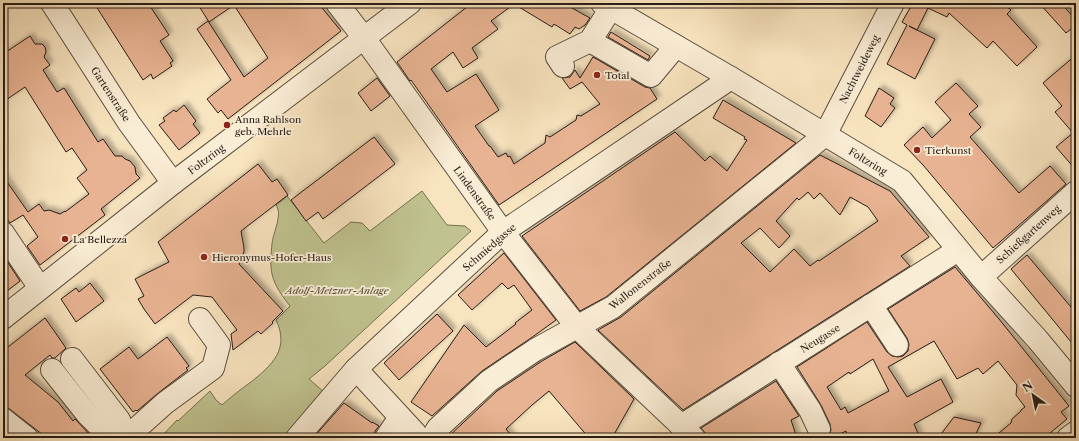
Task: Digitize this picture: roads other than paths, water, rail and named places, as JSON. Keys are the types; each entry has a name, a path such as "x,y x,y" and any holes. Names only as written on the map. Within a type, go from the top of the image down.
{"street":[{"name":"Gartenstraße","path":"52,3 129,123 174,183"},
{"name":"Lindenstraße","path":"336,3 364,38 503,232 577,327 688,432"},
{"name":"Foltzring","path":"3,318 174,183 410,3"},
{"name":"Nachtweideweg","path":"825,135 893,3"},
{"name":"Foltzring","path":"607,6 731,78 902,181 958,250 1038,340 1076,386"},
{"path":"563,66 557,57 594,37 607,6"},
{"path":"594,37 657,68 676,46"},
{"name":"Schmiedgasse","path":"297,438 356,369 503,232 731,78"},
{"name":"Wallonenstraße","path":"432,438 438,428 489,381 535,350 613,307 825,135"},
{"name":"Schießgartenweg","path":"981,277 1076,192"},
{"path":"3,233 40,288"},
{"name":"Neugasse","path":"688,432 779,363 958,250"},
{"path":"871,305 897,346"},
{"path":"121,438 165,403 214,368 219,345 200,319"},
{"path":"72,359 119,420 121,438"},
{"path":"779,363 810,410 819,429"},
{"path":"356,369 418,438"},
{"path":"52,370 87,414 121,438"},
{"path":"386,438 400,417"},
{"path":"3,419 27,438"},
{"path":"1068,438 1076,432"}],"place":[{"name":"Total","path":"597,75"},
{"name":"Anna Rahlson geb. Mehrle","path":"227,125"},
{"name":"Tierkunst","path":"917,150"},
{"name":"La Bellezza","path":"65,239"},
{"name":"Hieronymus-Hofer-Haus","path":"204,257"}],"park label":[{"name":"Adolf-Metzner-Anlage","path":"337,290"}]}
